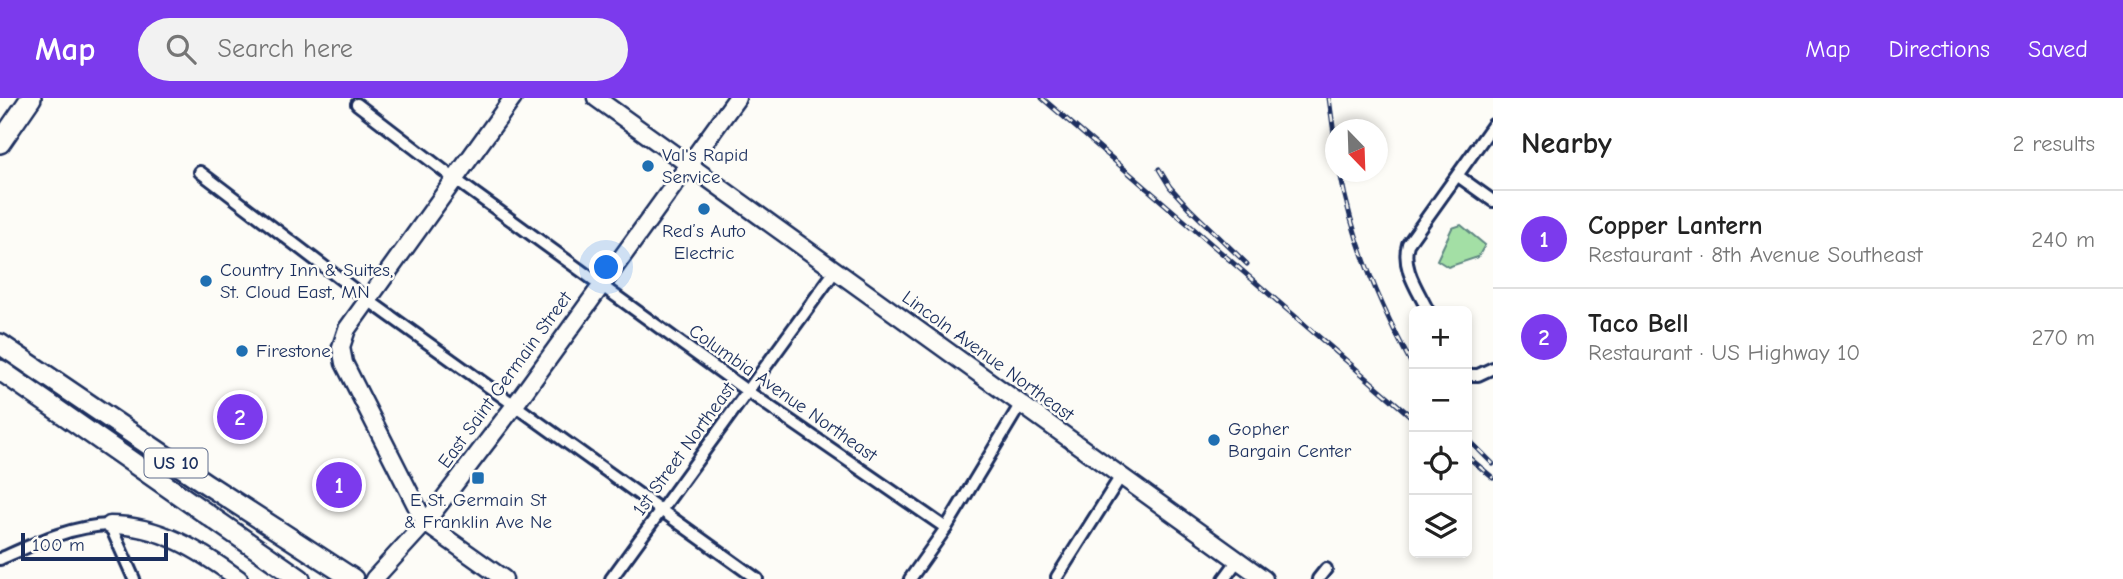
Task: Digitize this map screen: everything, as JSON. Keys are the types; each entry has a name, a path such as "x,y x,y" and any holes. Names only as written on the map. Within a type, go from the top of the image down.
{"highway":[{"path":"3,133 31,98"},
{"name":"US 10","path":"0,344 205,483 353,579"},
{"name":"US 10","path":"0,370 300,579"}],"street":[{"path":"504,579 425,523 344,363 341,347 347,329 513,98"},
{"name":"Lincoln Avenue Northeast","path":"596,98 1264,579"},
{"name":"East Saint Germain Street","path":"374,579 425,523 515,405 737,98"},
{"name":"Columbia Avenue Northeast","path":"357,104 456,180 747,391 946,528"},
{"path":"1426,306 1406,267 1408,244 1493,125"},
{"path":"200,172 368,300 757,579"},
{"path":"1458,176 1493,201"},
{"name":"1st Street Northeast","path":"611,579 835,271"},
{"path":"1472,375 1490,372 1493,368"},
{"path":"910,579 946,528 1020,405"},
{"path":"1057,577 1121,477"},
{"path":"110,525 134,579"},
{"path":"0,559 63,532 86,526 133,526 163,534 198,551 239,579"},
{"path":"1224,579 1238,560"},
{"path":"1318,579 1326,569"}],"green space":[{"path":"1461,225 1485,245 1478,257 1448,267 1437,260 1452,228"}],"railway":[{"path":"1042,98 1409,415"},
{"path":"1329,98 1332,119"},
{"path":"1159,169 1170,187 1189,208 1247,264"},
{"path":"1342,182 1369,273 1409,358"},
{"path":"1472,443 1493,464"},
{"path":"1472,460 1493,478"}],"place":[{"name":"Val's Rapid Service","path":"648,166"},
{"name":"Red’s Auto Electric","path":"704,209"},
{"name":"Country Inn & Suites, St. Cloud East, MN","path":"206,281"},
{"name":"Firestone","path":"242,351"},
{"name":"Taco Bell","path":"240,417"},
{"name":"Gopher Bargain Center","path":"1214,440"},
{"name":"E St. Germain St & Franklin Ave Ne","path":"478,478"},
{"name":"Copper Lantern","path":"339,485"}]}
